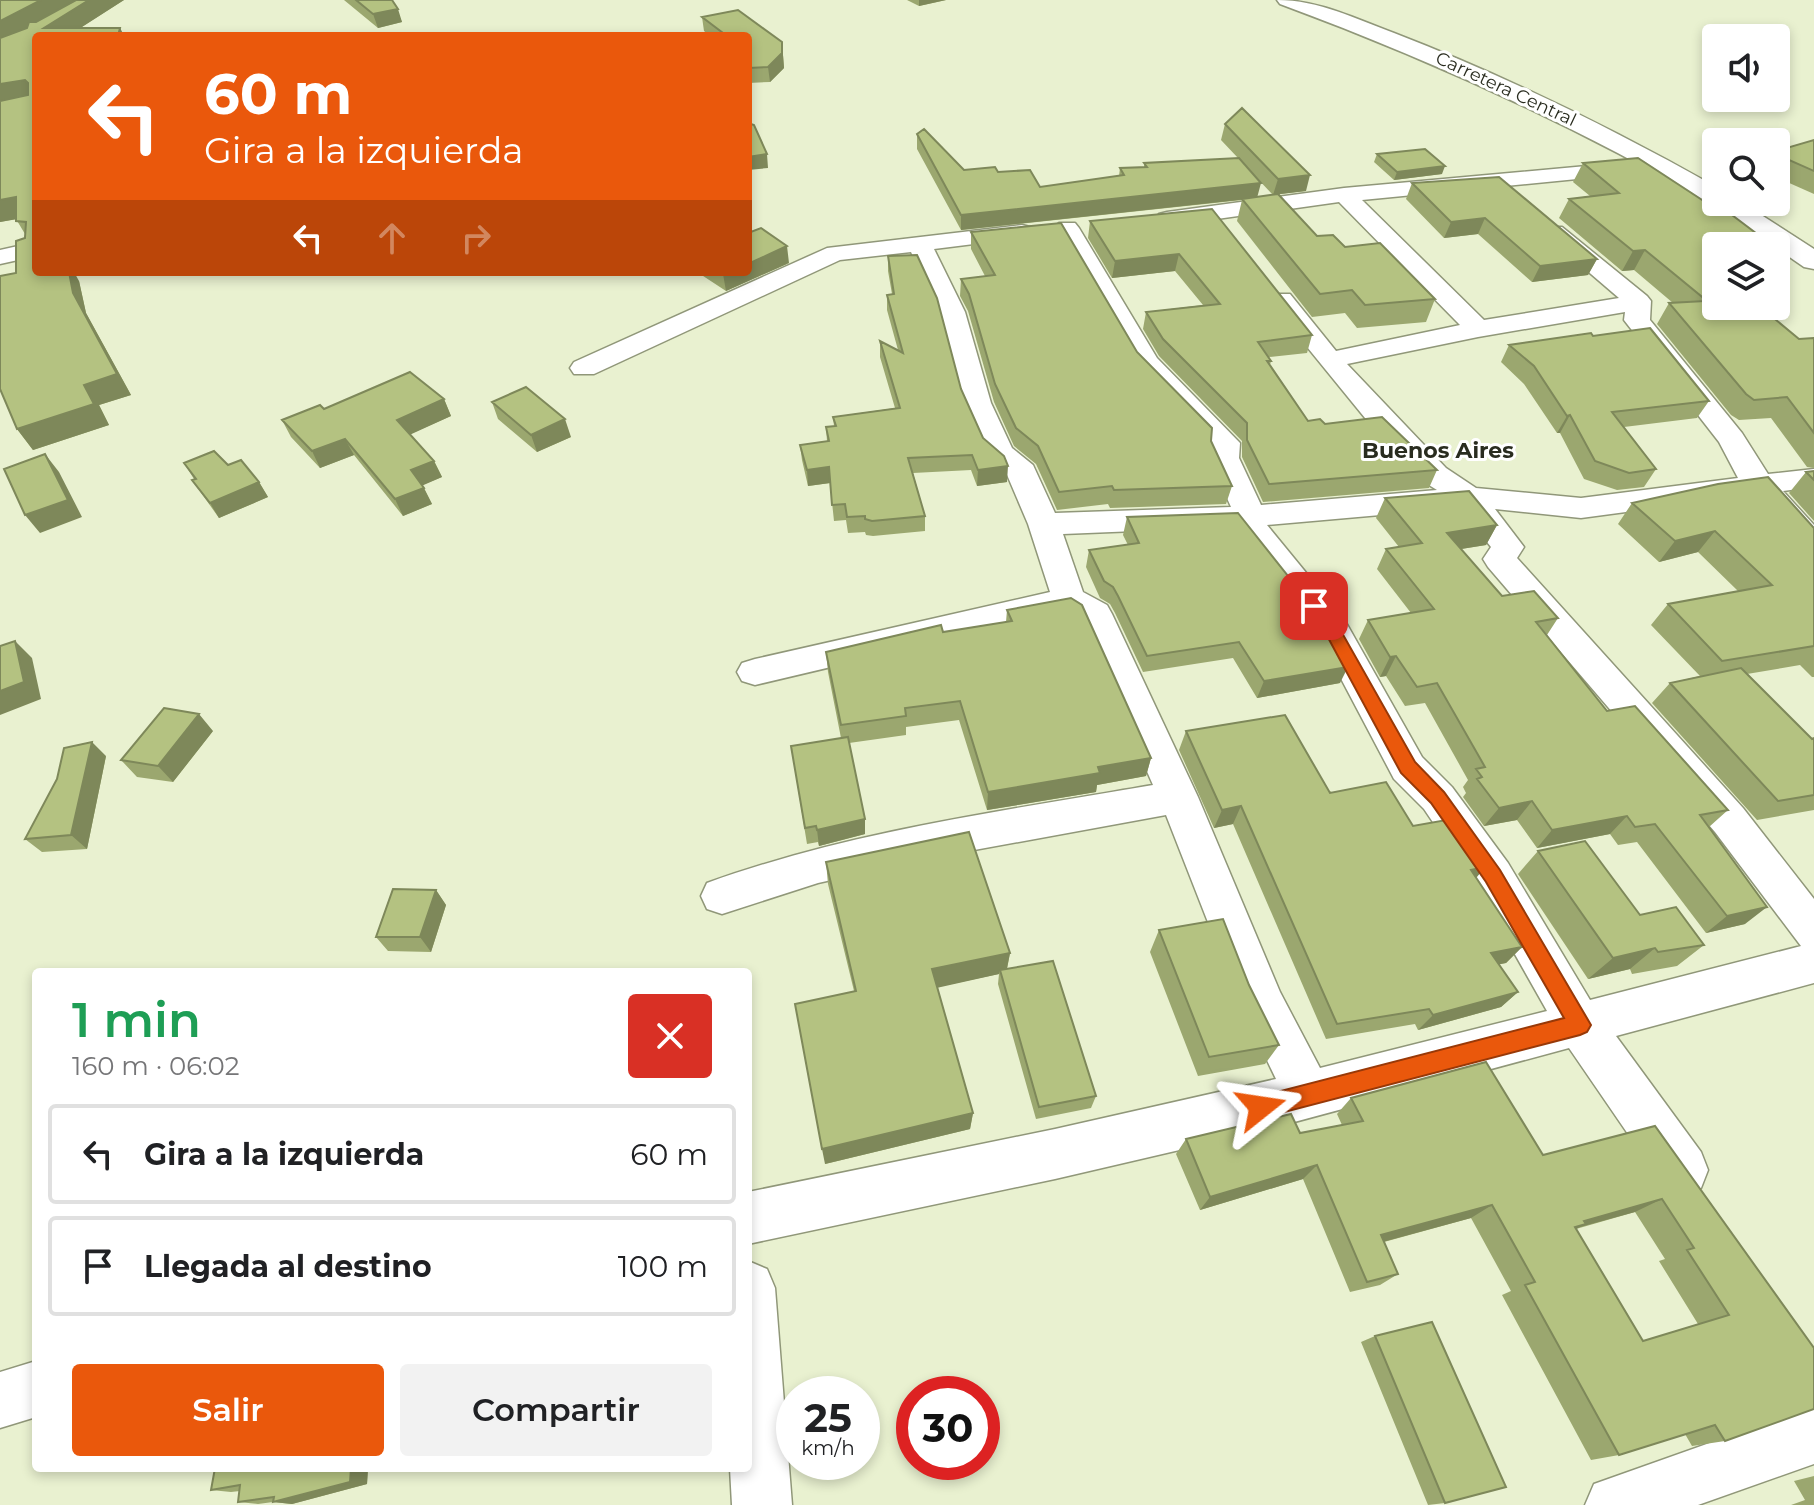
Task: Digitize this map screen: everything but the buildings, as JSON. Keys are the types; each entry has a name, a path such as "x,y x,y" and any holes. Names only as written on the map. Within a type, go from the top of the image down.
{"highway":[{"name":"Carretera Central","path":"1287,0 1397,39 1539,103 1661,165 1702,190"},
{"path":"1745,216 1814,261"}],"street":[{"path":"1142,221 1225,227 1344,195 1661,165"},
{"path":"1494,179 1516,199"},
{"path":"1344,195 1478,329"},
{"path":"1538,218 1638,301"},
{"path":"584,368 835,253 1082,227 1146,362 1225,443 1224,458 1249,512 1243,517"},
{"path":"919,243 952,312 977,403 1000,453 1018,465 1044,524 1069,599 1095,614 1178,797 1263,1004 1309,1095"},
{"path":"0,257 32,250"},
{"path":"1263,275 1329,360 1435,475 1468,497 1508,547 1499,559 1729,820 1814,932"},
{"path":"1329,360 1478,329 1586,313 1638,301"},
{"path":"1638,301 1637,320 1690,390 1718,419 1744,457 1749,472 1814,545"},
{"path":"1044,524 1243,517 1468,497 1581,508 1814,478"},
{"path":"1243,517 1332,628 1408,768 1438,798 1493,876 1580,1025 1705,1201"},
{"path":"755,672 1069,599"},
{"path":"722,896 833,861 1178,797"},
{"path":"752,1217 1055,1154 1309,1095 1814,963"},
{"path":"752,1350 762,1505"},
{"path":"0,1400 32,1390"},
{"path":"1615,1505 1814,1435"}],"district":[{"name":"Buenos Aires","path":"1438,450"}],"route":[{"path":"1261,1107 1580,1025 1493,876 1438,798 1408,768 1332,628 1314,606"}]}
